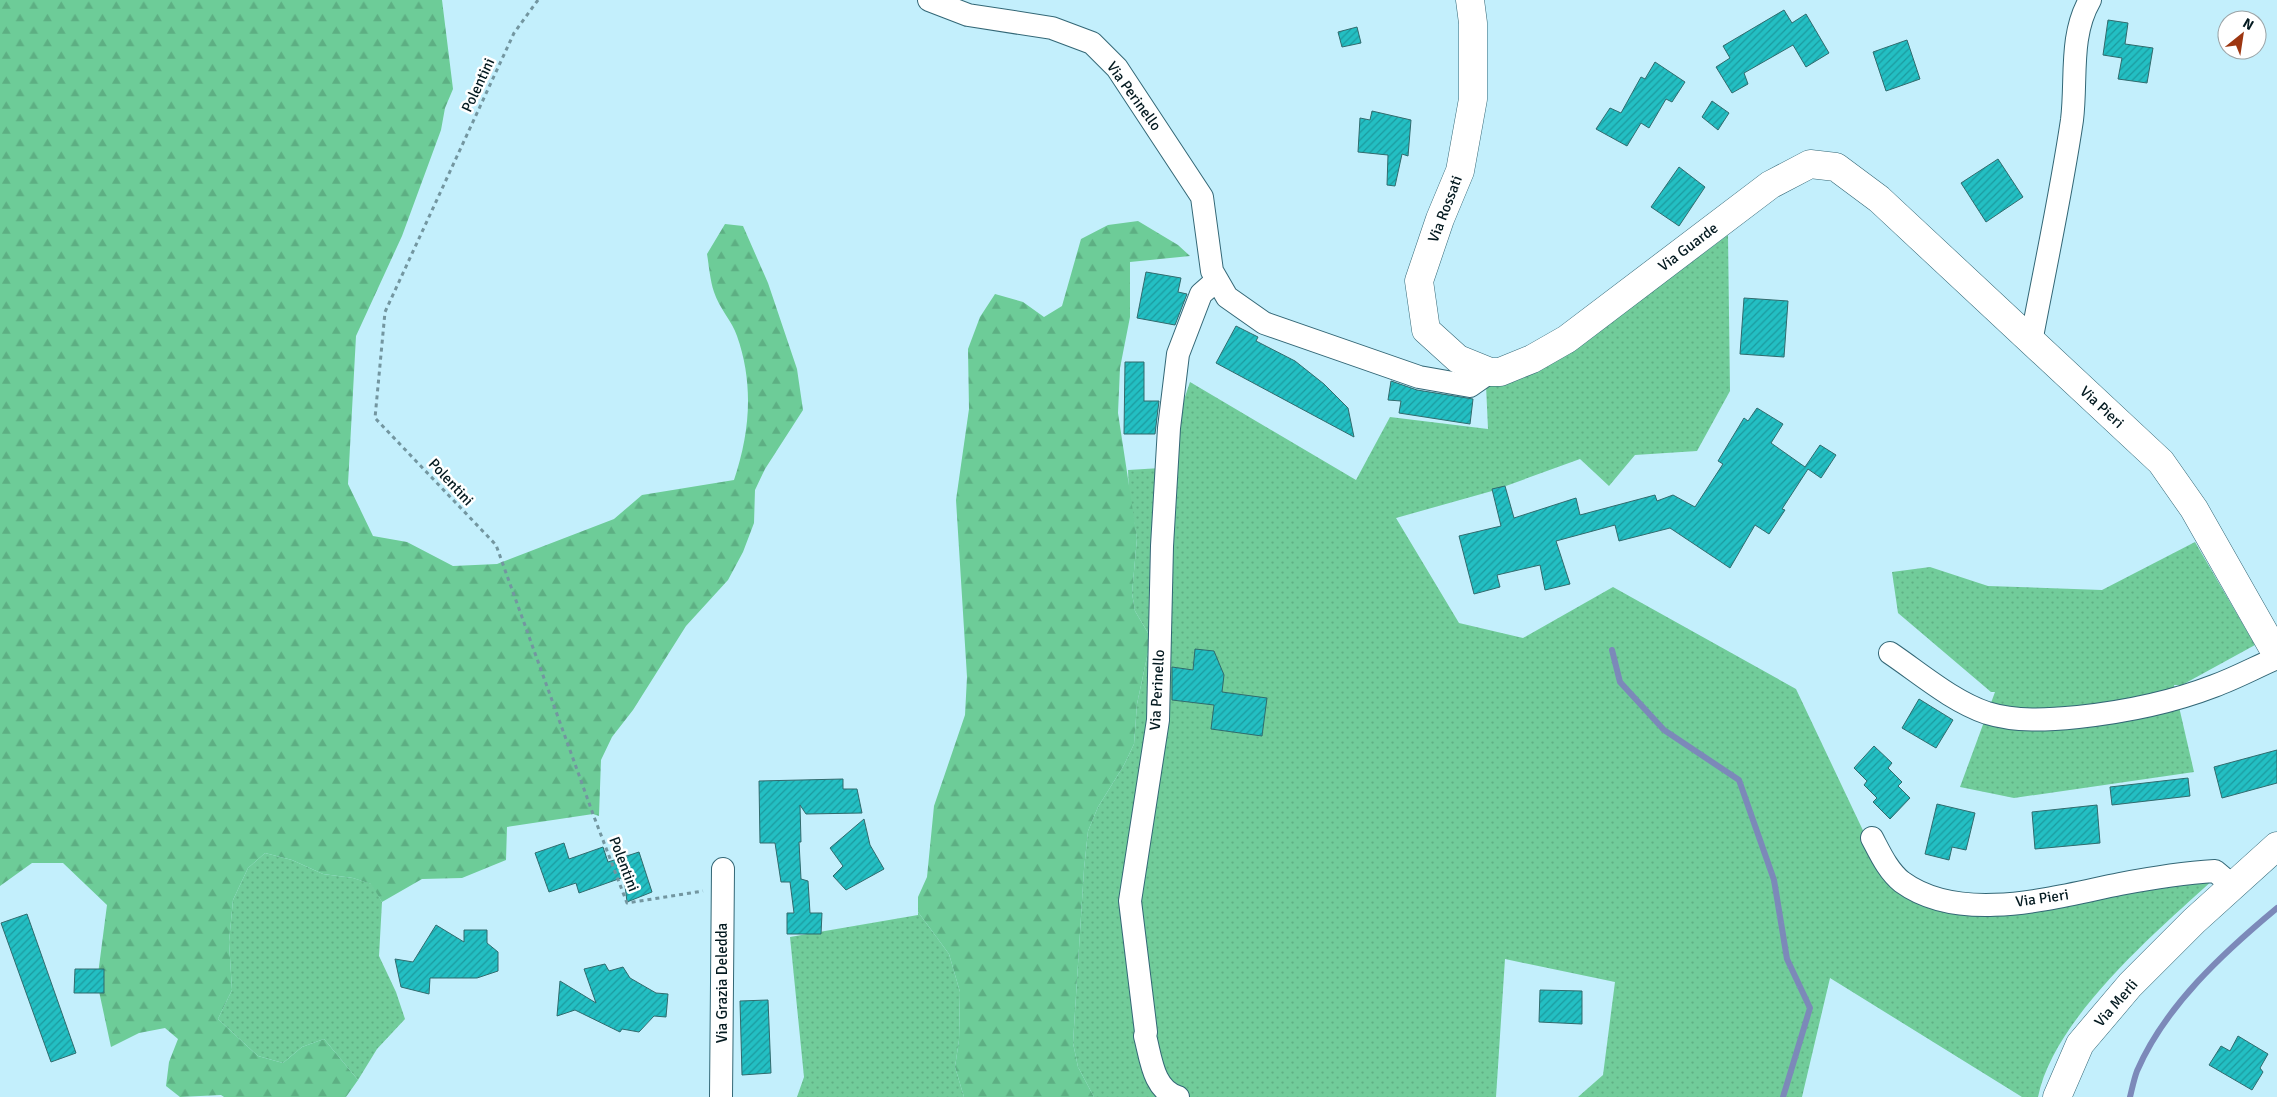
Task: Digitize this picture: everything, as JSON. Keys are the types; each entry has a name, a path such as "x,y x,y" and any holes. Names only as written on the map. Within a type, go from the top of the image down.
{"street":[{"name":"Via Perinello","path":"929,0 968,15 1052,28 1092,43 1117,68 1202,197 1212,271 1227,297 1264,323 1419,377 1470,386 1495,372"},
{"name":"Via Rossati","path":"1470,0 1473,23 1473,99 1460,171 1440,219 1419,281 1426,330 1458,359 1495,372"},
{"path":"2031,342 2072,118 2077,36 2082,13 2090,0"},
{"name":"Via Guarde","path":"1495,372 1516,367 1567,339 1770,185 1810,164 1836,166 1879,199"},
{"name":"Via Pieri","path":"1879,199 2161,462 2194,509 2277,656 2214,686 2167,701 2100,714 2058,719 2028,719 1988,713 1958,700 1890,653"},
{"name":"Via Perinello","path":"1178,1097 1173,1096 1158,1082 1145,1036 1130,901 1158,720 1162,546 1169,428 1178,354 1201,294 1217,280"},
{"name":"Via Pieri","path":"1872,838 1887,866 1901,881 1928,896 1950,902 1986,905 2041,900 2123,883 2192,872 2214,871 2233,886"},
{"path":"2233,886 2277,846"},
{"name":"Via Grazia Deledda","path":"721,1097 723,879"},
{"name":"Via Merli","path":"2056,1097 2080,1044 2130,986 2194,921 2233,886"}],"path":[{"name":"Polentini","path":"538,0 514,33 385,312 375,418 496,545 627,902 723,879"}],"green space":[{"path":"0,0 442,0 453,89 445,108 441,130 402,236 356,336 348,484 373,536 407,542 453,566 497,564 614,519 642,495 734,480 744,444 748,408 746,372 737,336 714,292 707,254 725,224 743,226 768,283 797,369 803,410 765,469 755,490 754,523 743,552 728,580 686,626 633,710 612,737 601,760 599,816 593,814 507,827 506,860 462,878 422,879 382,902 371,884 353,878 323,874 292,860 265,853 248,868 233,900 229,942 232,990 218,1019 258,1056 283,1063 302,1047 324,1039 358,1080 346,1097 224,1097 221,1095 180,1097 166,1086 169,1062 178,1039 165,1028 139,1033 111,1047 97,982 107,905 63,863 32,863 0,886"},
{"path":"1138,221 1178,245 1190,256 1130,262 1130,317 1120,368 1118,413 1137,538 1132,593 1135,611 1151,638 1137,704 1134,744 1124,765 1098,807 1088,831 1073,1043 1078,1067 1094,1097 964,1097 955,1067 959,1040 960,992 949,954 918,912 918,897 927,877 934,806 965,715 967,677 956,500 969,409 968,349 980,317 995,294 1023,302 1044,317 1062,306 1081,239 1108,225"},
{"path":"1728,235 1730,391 1697,451 1635,455 1609,486 1580,459 1492,491 1396,518 1459,623 1523,638 1613,587 1796,689 1877,860 1956,905 2215,878 2137,950 2085,1007 2064,1037 2048,1067 2038,1097 2022,1097 1830,978 1802,1097 1578,1097 1603,1075 1615,982 1505,959 1496,1097 1094,1097 1078,1067 1073,1043 1088,831 1098,807 1124,765 1134,744 1137,704 1151,638 1135,611 1132,593 1137,538 1129,495 1128,470 1161,468 1190,382 1356,480 1390,417 1488,429 1486,385 1595,334"},
{"path":"2195,542 2255,645 2182,685 2174,685 2194,772 2014,798 1960,787 1995,692 1991,692 1898,613 1892,572 1930,567 1988,586 2102,590"},
{"path":"265,853 292,860 323,874 353,878 372,884 382,902 379,956 396,992 405,1019 377,1049 358,1080 324,1039 302,1047 283,1063 258,1056 218,1019 232,990 229,942 233,900 248,868"},
{"path":"918,912 949,954 960,992 959,1040 955,1067 964,1097 797,1097 804,1077 790,937 918,915"}],"building":[{"path":"1784,10 1792,23 1806,14 1829,53 1806,67 1793,45 1744,73 1748,84 1732,93 1716,67 1730,58 1723,46"},
{"path":"2108,20 2128,23 2125,44 2153,48 2147,83 2118,79 2122,58 2103,55"},
{"path":"1357,27 1361,43 1342,47 1338,32"},
{"path":"1907,40 1920,79 1886,91 1873,52"},
{"path":"1655,62 1685,82 1672,102 1666,99 1649,128 1641,123 1627,146 1596,129 1610,108 1621,113 1641,77 1645,79"},
{"path":"1712,101 1729,113 1718,130 1702,117"},
{"path":"1372,111 1411,120 1408,156 1402,154 1395,186 1387,185 1388,155 1358,152 1360,118 1370,120"},
{"path":"1998,159 2023,197 1986,222 1961,183"},
{"path":"1679,167 1705,187 1679,226 1651,207"},
{"path":"1146,272 1181,278 1178,292 1187,294 1175,325 1137,318"},
{"path":"1744,298 1788,301 1784,357 1740,354"},
{"path":"1236,326 1258,337 1256,341 1295,361 1324,384 1348,408 1354,437 1216,363"},
{"path":"1125,362 1144,362 1144,401 1159,401 1155,434 1124,434"},
{"path":"1391,381 1417,390 1473,399 1470,424 1399,413 1401,401 1388,400"},
{"path":"1757,408 1783,424 1771,443 1805,467 1820,445 1836,455 1821,478 1808,469 1782,509 1785,510 1769,534 1755,525 1730,568 1670,528 1619,541 1615,525 1556,541 1570,584 1545,590 1540,565 1497,575 1500,587 1474,594 1459,536 1501,526 1492,489 1505,486 1514,518 1576,498 1580,515 1655,495 1657,501 1673,495 1695,507 1723,464 1718,461 1744,418 1748,421"},
{"path":"1195,649 1214,651 1224,675 1222,692 1267,698 1262,736 1211,729 1214,705 1172,700 1172,667 1193,670"},
{"path":"1919,699 1953,720 1936,748 1902,728"},
{"path":"1874,746 1892,763 1888,768 1902,782 1898,786 1910,798 1890,819 1873,802 1877,798 1864,785 1867,781 1854,768"},
{"path":"2277,750 2277,783 2222,798 2214,767"},
{"path":"2188,778 2190,796 2112,805 2110,787"},
{"path":"843,779 843,789 857,789 862,813 806,814 800,805 801,879 808,881 810,913 822,913 821,934 787,934 787,913 794,913 790,882 781,882 775,843 760,843 759,781"},
{"path":"1937,804 1975,813 1966,850 1952,847 1949,860 1925,854"},
{"path":"2097,805 2100,843 2035,849 2032,812"},
{"path":"864,819 870,845 884,869 846,890 833,876 843,866 830,848"},
{"path":"564,843 569,859 603,847 608,862 639,852 652,892 627,902 624,877 579,893 576,883 549,892 535,853"},
{"path":"27,914 76,1053 51,1062 1,923"},
{"path":"436,925 464,942 464,930 487,930 487,943 498,952 498,971 477,978 430,978 429,994 401,987 395,959 413,962"},
{"path":"605,964 609,971 623,967 630,978 656,993 668,994 666,1017 654,1016 639,1032 622,1029 620,1032 575,1010 557,1016 560,981 596,1003 584,969"},
{"path":"75,969 104,969 104,993 74,993"},
{"path":"1540,990 1582,991 1582,1024 1539,1022"},
{"path":"768,1000 771,1073 742,1075 740,1001"},
{"path":"2238,1036 2268,1054 2260,1068 2263,1072 2252,1090 2209,1065 2221,1046 2230,1051"}],"waterway":[{"path":"1612,650 1620,682 1664,730 1739,780 1774,880 1787,959 1810,1008 1783,1097"},
{"path":"2130,1097 2137,1071 2149,1047 2163,1024 2180,1002 2217,962 2277,908"}]}
